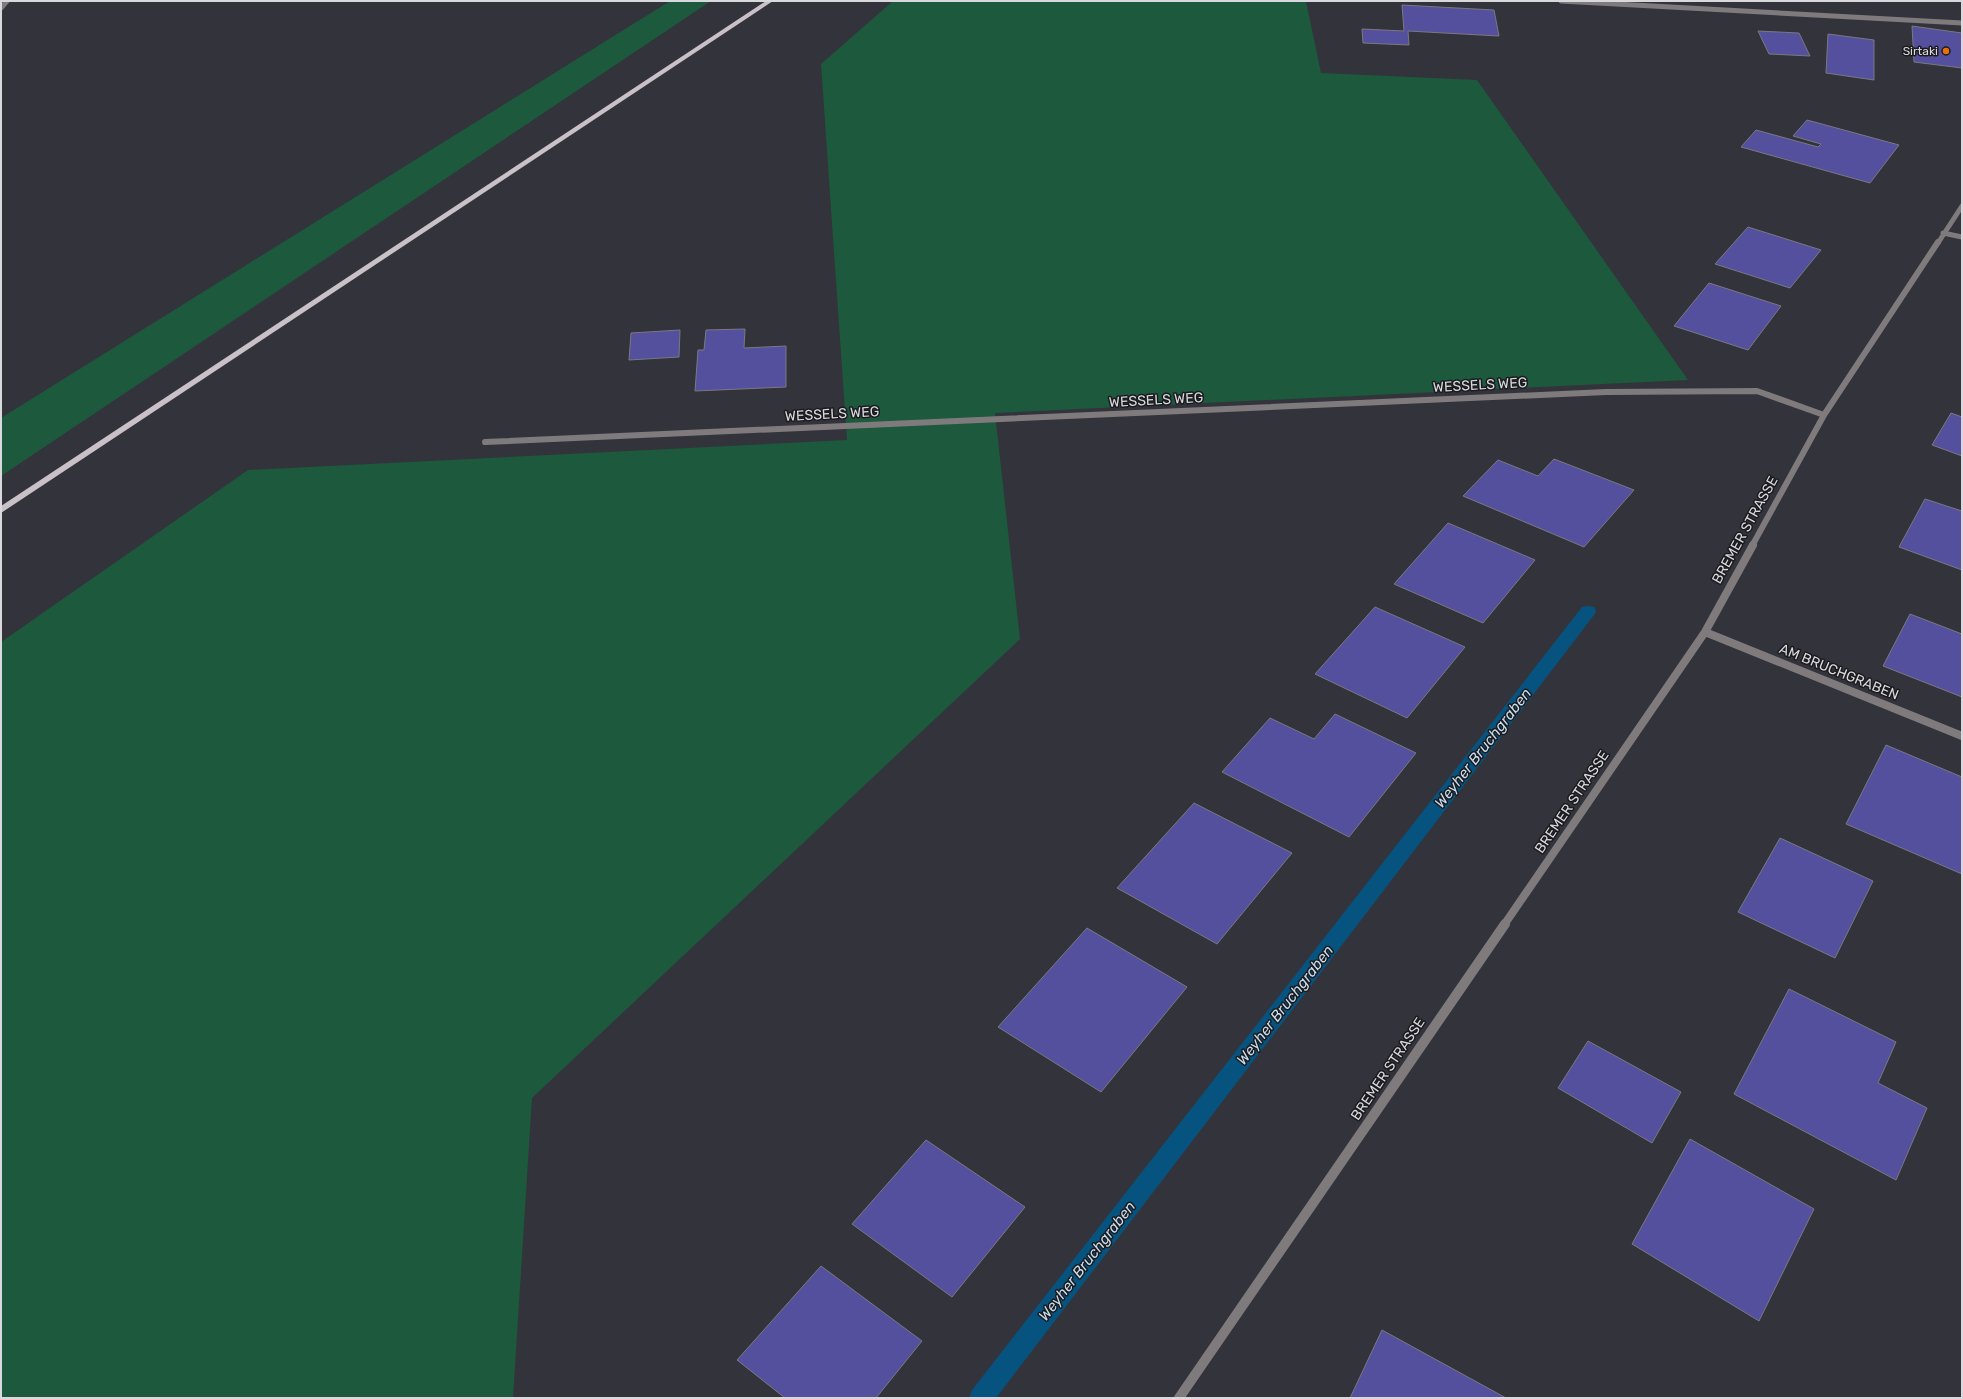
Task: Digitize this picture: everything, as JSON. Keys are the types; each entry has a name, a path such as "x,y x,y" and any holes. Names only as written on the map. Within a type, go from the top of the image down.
{"main road":[{"path":"1,510 770,1"}],"street":[{"path":"1,8 7,1"},
{"path":"1560,1 1962,23"},
{"name":"BREMER STRASSE","path":"1179,1398 1705,632 1824,415 1962,206"},
{"path":"1943,233 1962,237"},
{"name":"WESSELS WEG","path":"485,442 1606,392 1757,391 1824,415"},
{"name":"AM BRUCHGRABEN","path":"1705,632 1962,736"}],"green space":[{"path":"670,1 711,1 1,476 1,418"},
{"path":"893,1 1306,1 1321,73 1477,80 1688,380 995,413 1020,639 532,1098 513,1398 1,1398 1,642 248,470 847,440 821,64"}],"building":[{"path":"1402,5 1494,10 1499,36 1408,31 1409,45 1363,43 1362,29 1404,31"},
{"path":"1912,26 1962,33 1962,68 1914,62"},
{"path":"1758,31 1799,33 1810,56 1769,54"},
{"path":"1828,34 1874,40 1874,80 1826,73"},
{"path":"1807,120 1899,145 1870,183 1741,147 1756,130 1818,147 1821,144 1793,136"},
{"path":"1748,227 1821,250 1790,288 1715,264"},
{"path":"1709,283 1781,306 1748,350 1674,326"},
{"path":"745,329 744,348 786,346 786,387 695,391 698,350 704,350 706,330"},
{"path":"680,330 679,357 629,360 631,333"},
{"path":"1951,413 1962,417 1962,456 1932,445"},
{"path":"1554,459 1634,490 1584,547 1463,496 1498,460 1538,476"},
{"path":"1925,499 1962,511 1962,570 1899,547"},
{"path":"1448,523 1535,560 1483,623 1394,584"},
{"path":"1375,607 1465,647 1407,718 1315,674"},
{"path":"1910,614 1962,634 1962,697 1883,666"},
{"path":"1335,714 1416,753 1349,837 1222,772 1270,718 1314,739"},
{"path":"1886,745 1962,777 1962,874 1846,824"},
{"path":"1194,803 1292,853 1217,944 1117,888"},
{"path":"1780,838 1873,881 1835,958 1738,912"},
{"path":"1087,928 1187,987 1101,1092 998,1027"},
{"path":"1789,989 1896,1042 1878,1083 1927,1108 1896,1180 1734,1094"},
{"path":"1588,1041 1681,1092 1652,1143 1558,1088"},
{"path":"1690,1139 1814,1209 1759,1321 1632,1244"},
{"path":"926,1140 1025,1207 952,1297 852,1224"},
{"path":"821,1266 922,1341 876,1398 785,1398 737,1360"},
{"path":"1382,1330 1506,1398 1350,1398"}],"waterway":[{"name":"Weyher Bruchgraben","path":"981,1398 1588,611"}],"place":[{"name":"Sirtaki","path":"1946,51"}]}
